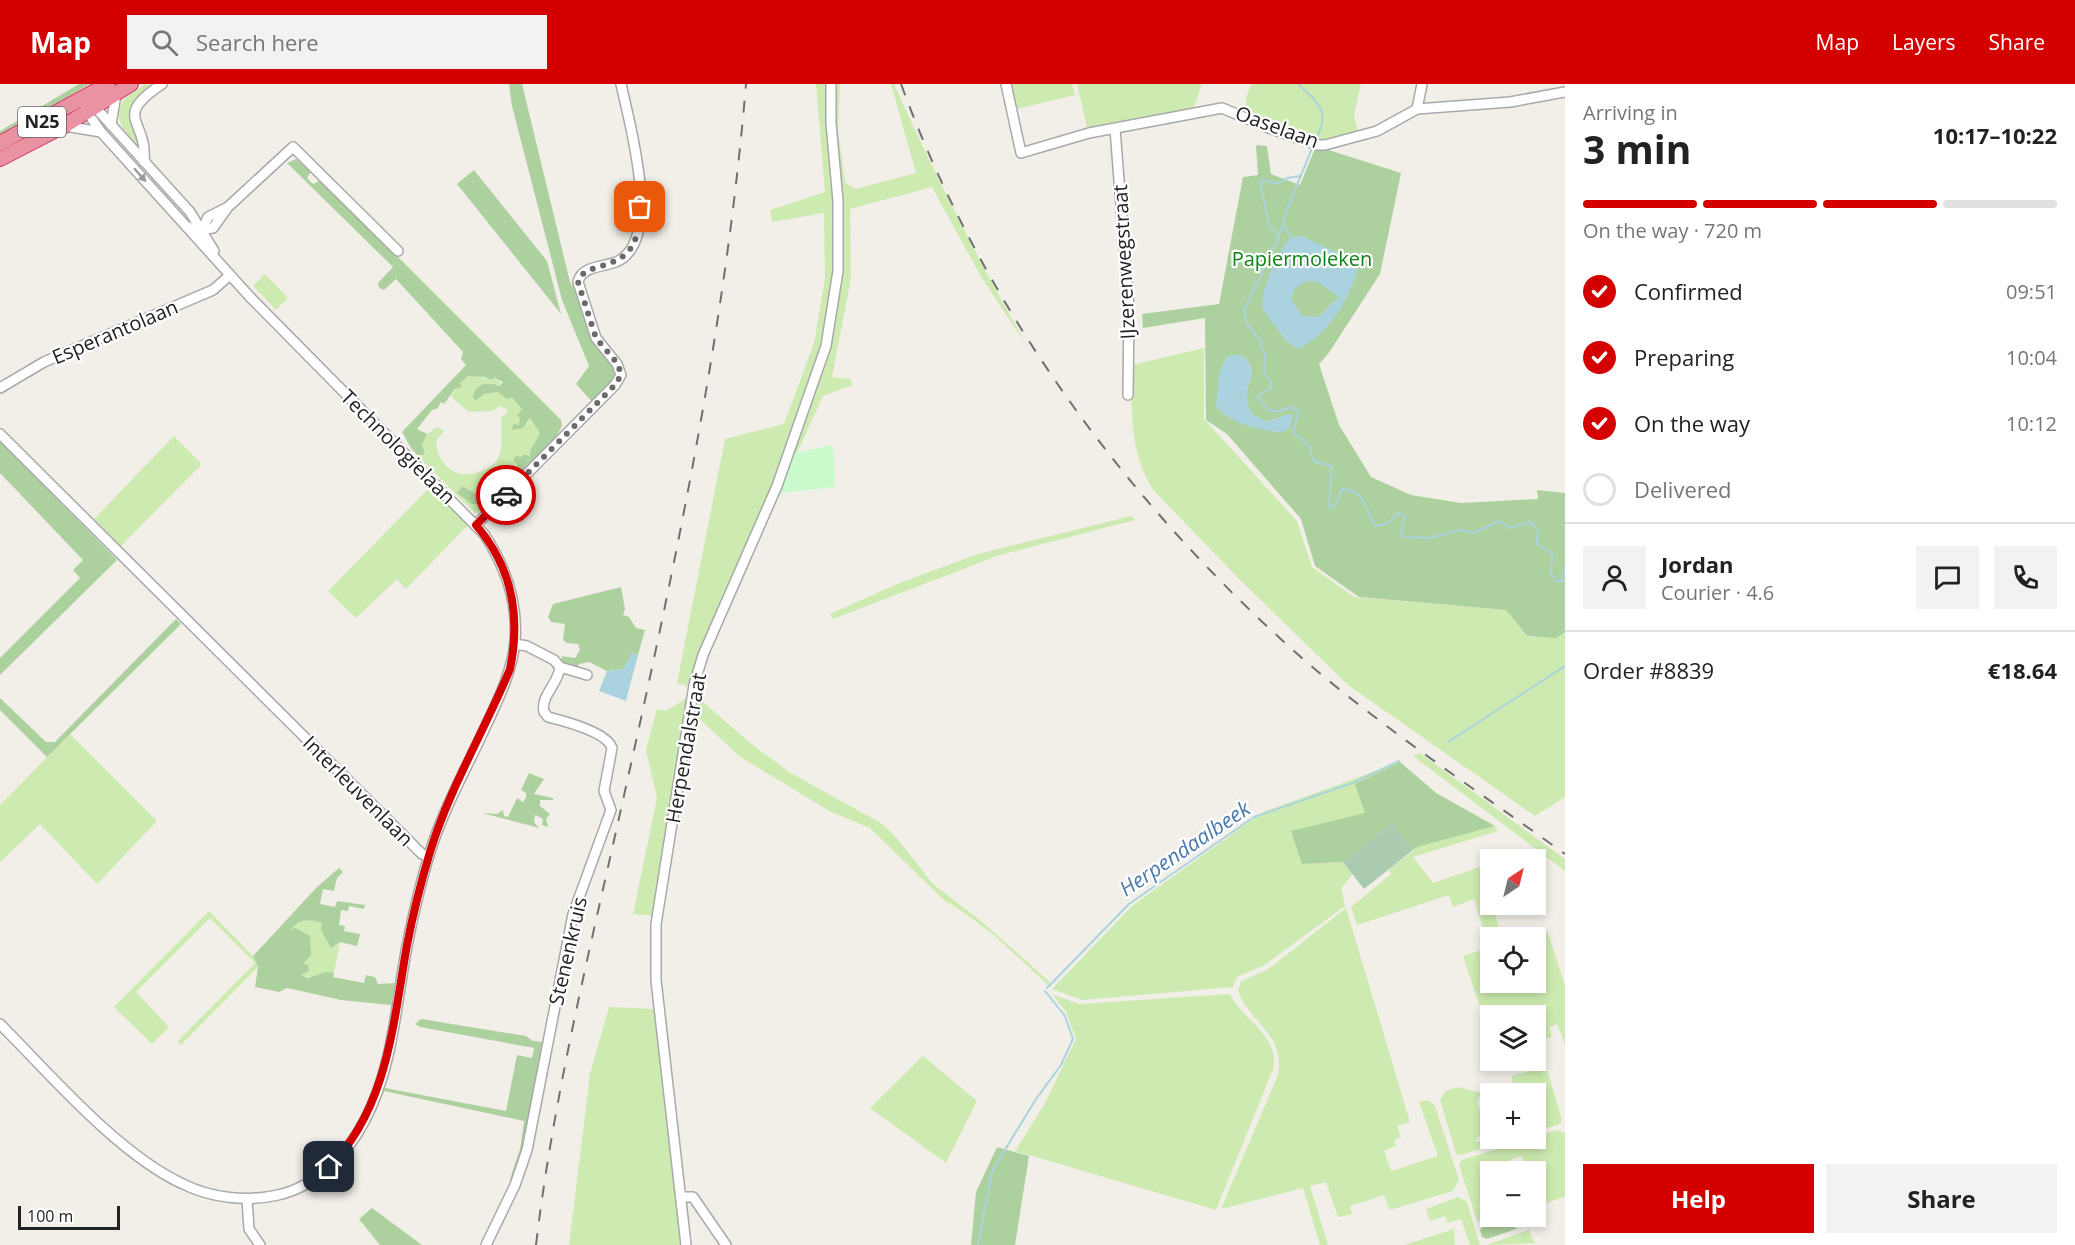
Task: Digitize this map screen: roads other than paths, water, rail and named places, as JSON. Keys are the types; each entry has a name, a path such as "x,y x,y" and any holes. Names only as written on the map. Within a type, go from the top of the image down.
{"highway":[{"name":"N25","path":"0,159 64,126 112,89 131,84"},
{"name":"N25","path":"0,143 88,106"}],"street":[{"path":"144,162 145,145 135,122 135,111 140,99 162,84"},
{"path":"476,525 615,385 621,375 618,364 596,338 578,282 586,271 621,260 636,240 642,191 621,84"},
{"name":"Herpendalstraat","path":"686,1245 656,980 656,924 694,685 703,655 777,486 826,346 838,271 838,201 831,123 831,84"},
{"name":"Oaselaan","path":"1006,84 1022,153 1089,133 1222,108 1269,128 1325,145 1377,131 1417,109 1510,102 1565,92"},
{"path":"1417,109 1422,84"},
{"path":"111,125 112,89"},
{"path":"88,106 111,125 190,212 202,230 206,243"},
{"path":"88,106 101,132 187,227 206,243"},
{"path":"64,126 101,132"},
{"name":"IJzerenwegstraat","path":"1116,129 1129,308 1128,395"},
{"path":"206,243 213,228 228,207 293,147 398,251"},
{"path":"202,230 208,217 228,207"},
{"path":"190,212 208,217"},
{"path":"187,227 202,230 213,228"},
{"name":"Technologielaan","path":"206,243 230,275 476,525 492,545 505,571 515,612 515,644 510,669 429,856"},
{"name":"Esperantolaan","path":"0,388 68,351 213,290 230,275"},
{"name":"Interleuvenlaan","path":"0,434 415,847 429,856 408,941 386,1062 376,1097 365,1121 344,1153 310,1183 277,1196 247,1199 208,1193 183,1185 160,1171 97,1120 0,1024"},
{"path":"515,644 527,646 554,660 560,667 587,675"},
{"name":"Stenenkruis","path":"486,1245 515,1185 527,1150 573,914 611,810 604,791 612,748 610,742 600,735 548,717 544,712 543,702 560,673 560,667"},
{"path":"682,1197 693,1197 726,1245"},
{"path":"247,1199 249,1229 260,1245"}],"water":[{"path":"1292,236 1302,236 1358,263 1352,287 1338,313 1318,336 1297,349 1286,341 1262,308 1268,280","holes":["1307,281 1318,282 1339,297 1318,317 1303,316 1291,299 1295,288"]},
{"path":"1239,354 1252,369 1247,399 1252,414 1267,422 1288,414 1293,415 1290,428 1281,432 1255,428 1230,418 1216,407 1219,374 1226,357"},
{"path":"632,653 638,655 626,701 599,691 607,671 623,669"}],"waterway":[{"path":"1298,84 1321,109 1322,123 1315,141"},
{"path":"1313,146 1287,209 1278,240 1244,310 1247,324 1260,340 1265,356 1264,373 1271,382 1271,388 1258,396 1267,409 1280,411 1290,407 1299,411 1293,432 1310,447 1313,461 1332,466 1329,506 1334,508 1342,489 1350,490 1361,497 1376,526 1386,524 1399,513 1405,517 1401,531 1403,537 1429,538 1461,530 1473,533 1500,521 1509,528 1532,522 1539,533 1536,543 1552,554 1551,574 1556,581 1563,581 1565,566"},
{"path":"1279,237 1269,224 1260,182 1264,180 1277,184 1287,178 1300,176"},
{"path":"1283,225 1291,236"},
{"name":"Herpendaalbeek","path":"1448,742 1565,666"},
{"name":"Herpendaalbeek","path":"1047,988 1129,904 1254,817 1355,782 1399,761"},
{"name":"Herpendaalbeek","path":"978,1245 992,1171 1036,1099 1061,1065 1073,1039 1065,1016 1045,991"}],"railway":[{"path":"536,1245 563,1074 663,615 698,439 726,262 746,84"},
{"path":"901,84 935,167 974,247 1019,325 1069,400 1123,472 1182,540 1244,604 1310,665 1403,738 1565,854"}],"park label":[{"name":"Papiermoleken","path":"1302,259"}]}
